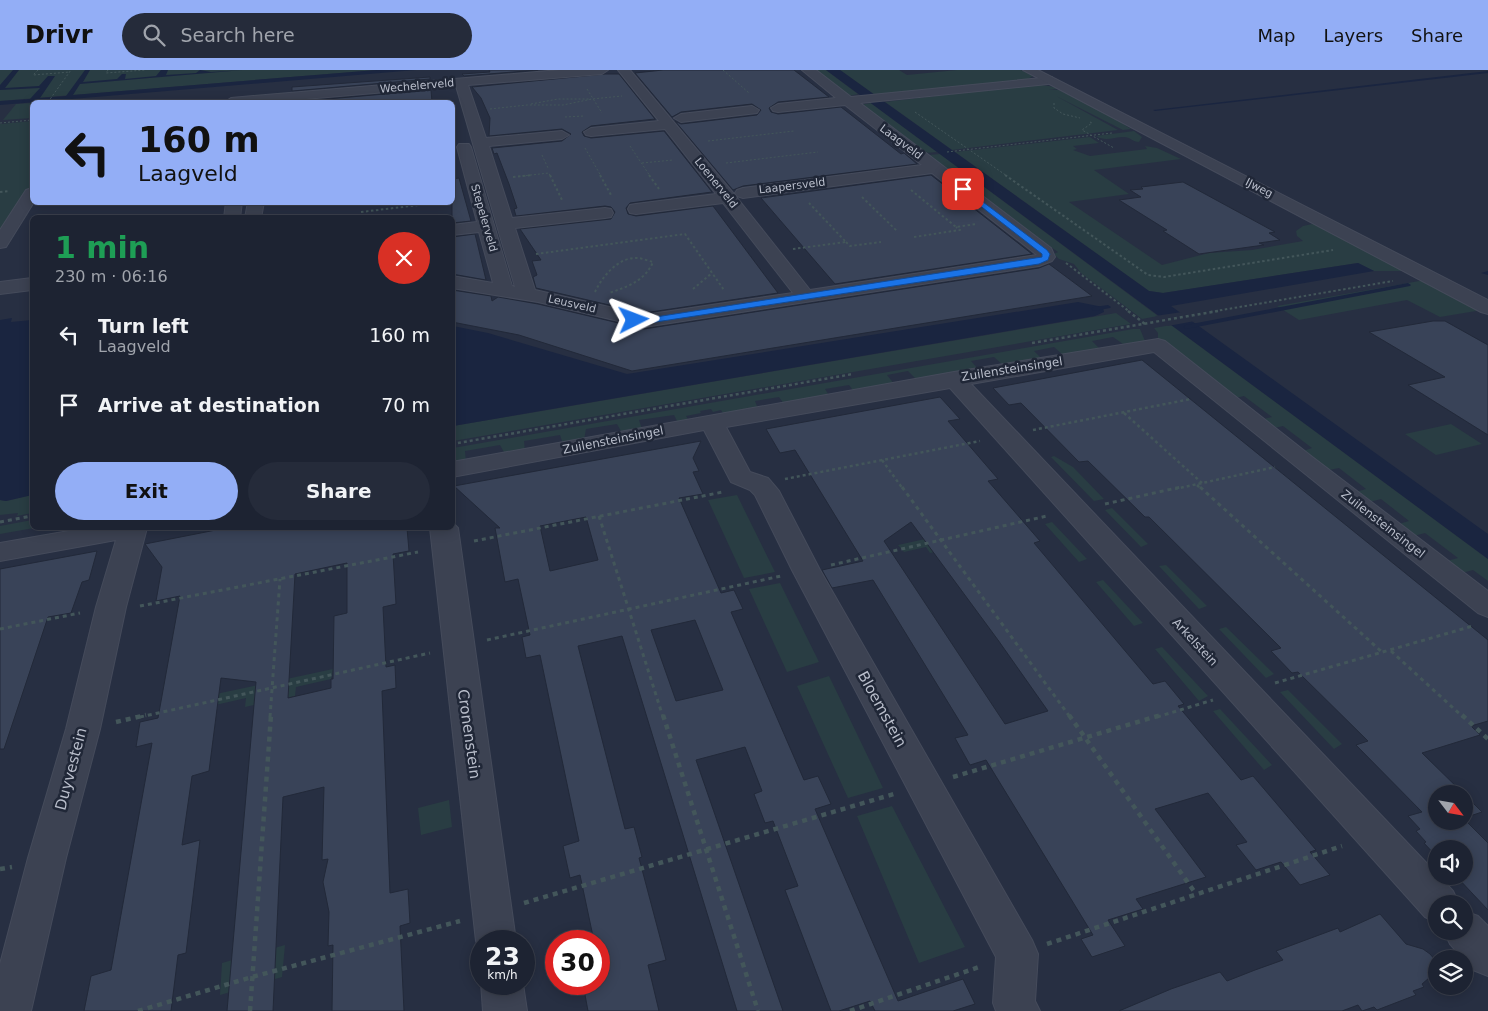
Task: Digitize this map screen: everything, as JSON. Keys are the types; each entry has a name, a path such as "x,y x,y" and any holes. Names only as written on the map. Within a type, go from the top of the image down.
{"street":[{"name":"Wechelerveld","path":"456,102 602,70"},
{"name":"Loenerveld","path":"624,70 645,94 700,142 718,164 735,195 806,297"},
{"name":"Loenerveld","path":"642,70 696,157 735,195 755,207"},
{"name":"Laagveld","path":"808,70 852,100 935,168 1045,252 1047,254 1046,258"},
{"name":"IJweg","path":"1028,70 1488,308"},
{"path":"778,108 1048,80"},
{"name":"Stepelerveld","path":"456,102 481,142 527,294"},
{"name":"Stepelerveld","path":"456,102 458,146 487,226 504,290"},
{"path":"591,132 752,110"},
{"path":"481,142 562,135"},
{"name":"Laapersveld","path":"735,195 935,168"},
{"path":"0,243 30,195"},
{"path":"636,209 735,195"},
{"name":"Stepelerveld","path":"506,224 605,213"},
{"path":"455,230 487,226"},
{"path":"790,249 826,294"},
{"name":"Leusveld","path":"455,282 588,302 644,321 1039,261 1046,258"},
{"path":"0,288 30,284"},
{"name":"Zuilensteinsingel","path":"455,469 954,379 1155,334 1219,394 1302,461 1484,615"},
{"name":"Arkelstein","path":"954,379 1431,895"},
{"name":"Bloemstein","path":"712,422 740,477 759,484 766,491 806,570 1017,954"},
{"path":"0,552 121,530"},
{"name":"Duyvestein","path":"9,1011 47,858 83,729 131,530"},
{"name":"Cronenstein","path":"445,537 495,927"},
{"path":"1473,940 1488,956"},
{"path":"1017,954 1014,1003 1018,1011"},
{"path":"503,995 505,1011"}],"path":[{"path":"38,70 34,75 70,71"},
{"path":"108,70 106,73 145,70"},
{"path":"724,70 749,93"},
{"path":"49,100 70,71"},
{"path":"584,85 604,116"},
{"path":"527,105 558,99 592,99 645,94"},
{"path":"1053,96 1054,108 1064,114 1080,118"},
{"path":"456,102 563,105 592,99"},
{"path":"913,110 1148,275 1171,276 1341,248"},
{"path":"0,123 30,120"},
{"path":"1088,120 1092,123 1082,130 1114,148"},
{"path":"618,129 669,205"},
{"name":"Loenerveld","path":"700,142 794,132"},
{"path":"954,151 1091,135"},
{"path":"584,147 617,204 602,206 605,213"},
{"name":"Loenerveld","path":"718,164 818,152"},
{"path":"642,163 696,157"},
{"path":"492,180 549,173 569,217"},
{"path":"891,173 960,230 914,237"},
{"name":"Laapersveld","path":"841,180 867,201 897,231"},
{"path":"792,186 850,246 881,242"},
{"path":"361,212 419,205"},
{"path":"956,227 1004,220"},
{"path":"515,256 685,234 735,308"},
{"path":"790,249 846,242"},
{"path":"636,258 653,262 648,272 640,280 588,302 603,276 613,268 636,258"},
{"path":"1046,258 1068,264 1072,270 1145,324 1155,334"},
{"path":"693,289 712,273"},
{"path":"1145,324 1150,336 1202,314 1424,276"},
{"path":"1023,345 1145,324"},
{"path":"455,443 860,373"},
{"path":"0,629 280,579 445,537 599,516 1219,394"},
{"path":"1123,412 1202,483"},
{"path":"882,460 1086,738 1196,894"},
{"path":"83,729 1302,461"},
{"path":"1197,484 1382,653"},
{"path":"0,522 30,516"},
{"path":"599,516 758,1011"},
{"path":"250,1011 280,579"},
{"path":"138,1011 252,977 495,927 707,849 1242,692 1390,651 1484,615"},
{"path":"1390,651 1488,739"},
{"path":"850,1011 1374,835"}],"shaded area":[{"path":"0,70 377,70 0,101"},
{"path":"815,70 826,70 858,94 849,96"},
{"path":"840,70 899,70 907,75 957,70 1021,70 1033,76 1026,80 876,96"},
{"path":"1034,84 1056,87 1058,89 1049,90 1059,90 1100,109 1131,129 1123,130 1056,96 1118,130 952,150 885,102"},
{"path":"30,103 30,118 3,120 16,104"},
{"path":"871,103 937,152 925,153 860,105"},
{"path":"30,121 30,189 0,236 0,124"},
{"path":"1134,131 1142,137 1139,142 1126,137 1106,139 1096,136"},
{"path":"1090,137 1099,143 1073,146 1077,149 1073,150 1090,156 1147,149 1145,146 1157,148 1181,159 1094,170 1129,194 1069,202 1162,265 1209,253 1252,250 1303,241 1297,236 1296,231 1303,226 1317,223 1407,271 1374,271 1358,263 1163,293 1149,291 955,152"},
{"path":"940,154 1158,316 1142,319 1081,273 1074,264 1059,259 1054,254 1058,252 1045,243 1040,243 1034,235 1021,225 1016,225 1013,219 999,208 994,209 985,198 960,179 956,179 929,155"},
{"path":"1425,280 1482,310 1440,317 1407,300 1299,320 1277,306"},
{"path":"1116,313 1131,324 455,441 455,426"},
{"path":"1171,325 1488,559 1488,581 1473,570 1458,574 1443,562 1458,558 1425,533 1410,537 1395,525 1409,521 1381,499 1366,503 1352,493 1366,489 1339,468 1324,471 1300,452 1312,448 1283,426 1270,429 1259,420 1272,417 1244,396 1231,399 1158,339 1158,333 1154,328"},
{"path":"1133,329 1140,329 1145,341 1123,344 1113,337 1092,341 1099,348 1063,355 1054,347 1034,351 1042,359 1003,365 994,357 971,361 979,370 918,381 908,371 887,375 895,385 855,393 849,385 825,389 830,397 784,404 779,397 755,401 758,409 724,415 721,410 713,412 711,409 686,416 689,421 678,423 674,415 639,420 642,429 622,433 617,424 586,429 584,440 563,444 560,435 524,441 525,451 505,454 500,445 465,451 466,461 455,463 455,448"},
{"path":"1451,424 1482,444 1436,455 1405,434"},
{"path":"1054,456 1073,467 1104,499 1094,501 1051,457"},
{"path":"30,495 30,513 17,516 18,513 0,515 0,500 6,501"},
{"path":"737,495 775,572 744,578 708,500"},
{"path":"1112,508 1148,544 1141,547 1105,510"},
{"path":"30,520 30,529 0,534 0,526"},
{"path":"1052,522 1087,559 1079,562 1045,524"},
{"path":"979,527 965,546 930,553 926,547 904,552 898,545"},
{"path":"1166,565 1207,606 1199,609 1159,566"},
{"path":"1103,580 1143,623 1134,626 1096,582"},
{"path":"780,583 819,662 787,672 749,589"},
{"path":"1226,627 1274,674 1266,678 1219,629"},
{"path":"1162,647 1208,696 1199,701 1155,649"},
{"path":"333,669 331,679 296,687 295,696 245,707 246,698 211,706 216,694"},
{"path":"829,676 883,788 848,798 797,686"},
{"path":"1288,690 1342,744 1334,749 1280,692"},
{"path":"1220,709 1272,765 1264,770 1213,711"},
{"path":"449,800 452,827 421,835 418,808"},
{"path":"892,806 965,947 919,963 857,816"},
{"path":"285,945 282,977 220,995 222,963"}],"water":[{"path":"13,70 19,70 5,88 39,86 48,76 55,76 40,98 66,96 85,70 90,70 83,82 117,79 122,74 126,74 125,79 156,76 161,70 168,70 166,75 196,73 200,70 211,72 243,70 80,84 73,95 377,70 416,70 59,100 30,100 30,102 0,105 0,101 30,99 40,88 0,90 0,85"},
{"path":"826,70 840,70 1149,291 1163,293 1358,263 1374,271 1171,306 1488,534 1488,559"},
{"path":"1078,302 1103,307 1104,312 1095,316 455,426 455,326 488,333 627,374"},
{"path":"12,318 11,322 30,320 30,495 6,501 0,500 0,320"}],"pier":[{"path":"1182,312 1195,321 1168,326 1155,316"}],"building":[{"path":"489,70 538,70 464,76 462,74 490,72"},
{"path":"663,70 794,70 829,97 778,102 769,108 771,112 778,114 841,107 901,154 904,153 917,164 743,186 733,190 675,121 681,124 757,115 761,110 752,104 681,112 672,117 635,73"},
{"path":"619,74 655,119 591,126 582,132 584,136 591,138 664,131 712,192 630,203 626,208 628,214 636,216 713,206 778,293 644,313 536,288 533,277 537,275 532,261 541,260 520,229 611,219 615,212 611,207 605,206 516,216 514,209 517,208 509,184 497,153 494,154 492,148 562,141 571,134 562,129 489,136 490,118 481,98 472,87"},
{"path":"430,77 430,79 292,91 292,87"},
{"path":"431,90 432,100 316,100"},
{"path":"931,175 1032,254 835,284 761,198"},
{"path":"459,178 471,221 455,223 455,215 452,215 452,205 455,205 455,179"},
{"path":"1183,182 1275,232 1269,233 1280,240 1259,243 1264,245 1199,254 1163,231 1167,230 1119,200 1141,197 1130,190"},
{"path":"475,234 486,280 455,275 455,237"},
{"path":"1049,264 1092,296 632,371 519,335 455,323 455,290 491,296 492,301 498,297 538,304 644,329 1039,268"},
{"path":"1433,321 1445,321 1488,345 1488,435 1408,385 1445,377 1369,332"},
{"path":"1142,360 1488,640 1488,721 1471,726 1480,735 1422,753 1455,785 1428,785 1428,830 1473,830 1473,828 1488,843 1488,910 1464,885 1473,885 1473,840 1428,840 1428,847 1424,843 1426,842 1416,831 1420,829 1408,816 1422,812 1356,745 1368,741 1298,672 1292,673 1271,651 1281,648 1149,517 1145,517 1088,461 1079,462 1021,403 1009,405 993,388"},
{"path":"940,397 960,419 948,421 998,479 988,481 1040,541 1034,543 1153,684 1165,681 1184,704 1178,706 1241,780 1253,776 1316,850 1310,852 1330,875 1300,885 1281,862 1256,870 1236,845 1247,842 1208,793 1155,809 1206,877 1136,899 1143,909 1108,920 1125,946 1092,957 1081,939 1093,935 986,760 970,765 955,738 968,735 873,580 832,588 822,570 863,561 795,450 780,453 766,429","holes":["911,522 1048,711 1005,724 884,541"]},
{"path":"701,441 693,458 699,471 693,472 703,494 679,498 721,593 734,590 743,609 731,612 804,780 818,776 831,804 815,809 898,1001 963,979 975,1004 953,1011 875,1011 870,1001 839,1011 831,1011 785,890 798,886 773,821 765,823 754,794 762,791 745,747 696,760 783,1011 737,1011 622,636 578,646 625,829 634,827 642,857 639,858 666,960 648,965 659,1011 588,1011 585,995 610,995 610,930 592,930 580,875 570,878 563,846 579,841 540,655 526,658 522,637 530,635 518,579 505,582 495,528 500,528 455,486","holes":["586,517 598,560 550,571 540,526","695,620 723,690 676,701 651,630"]},
{"path":"216,530 407,530 409,551 393,554 396,604 383,607 386,667 395,665 396,688 382,691 390,893 408,889 410,923 400,926 404,1011 332,1011 333,945 328,946 329,912 323,882 328,859 322,860 324,787 283,797 273,1011 227,1011 256,682 221,678 209,771 192,776 182,845 200,840 186,953 178,955 171,1011 84,1011 91,976 111,970 152,743 136,747 140,722 158,718 180,596 156,601 162,567 145,544","holes":["347,563 347,613 334,616 333,679 331,679 331,688 288,698 295,574"]},
{"path":"97,551 89,580 82,582 71,613 48,617 4,749 0,749 0,569"},
{"path":"1473,803 1482,812 1473,815"},
{"path":"1380,914 1406,944 1423,949 1428,953 1428,979 1422,984 1424,987 1413,991 1416,995 1377,1010 1374,1007 1362,1011 1358,1005 1342,1011 1119,1011 1171,989 1220,972 1227,981 1283,960 1276,951 1338,928 1340,932"}],"waterway":[{"path":"1155,110 1488,72"},
{"path":"1186,327 1408,285"},
{"path":"1094,309 1108,307"}],"route":[{"path":"634,320 649,320 826,294 1039,261 1046,258 1047,254 1045,252 963,189"}]}
